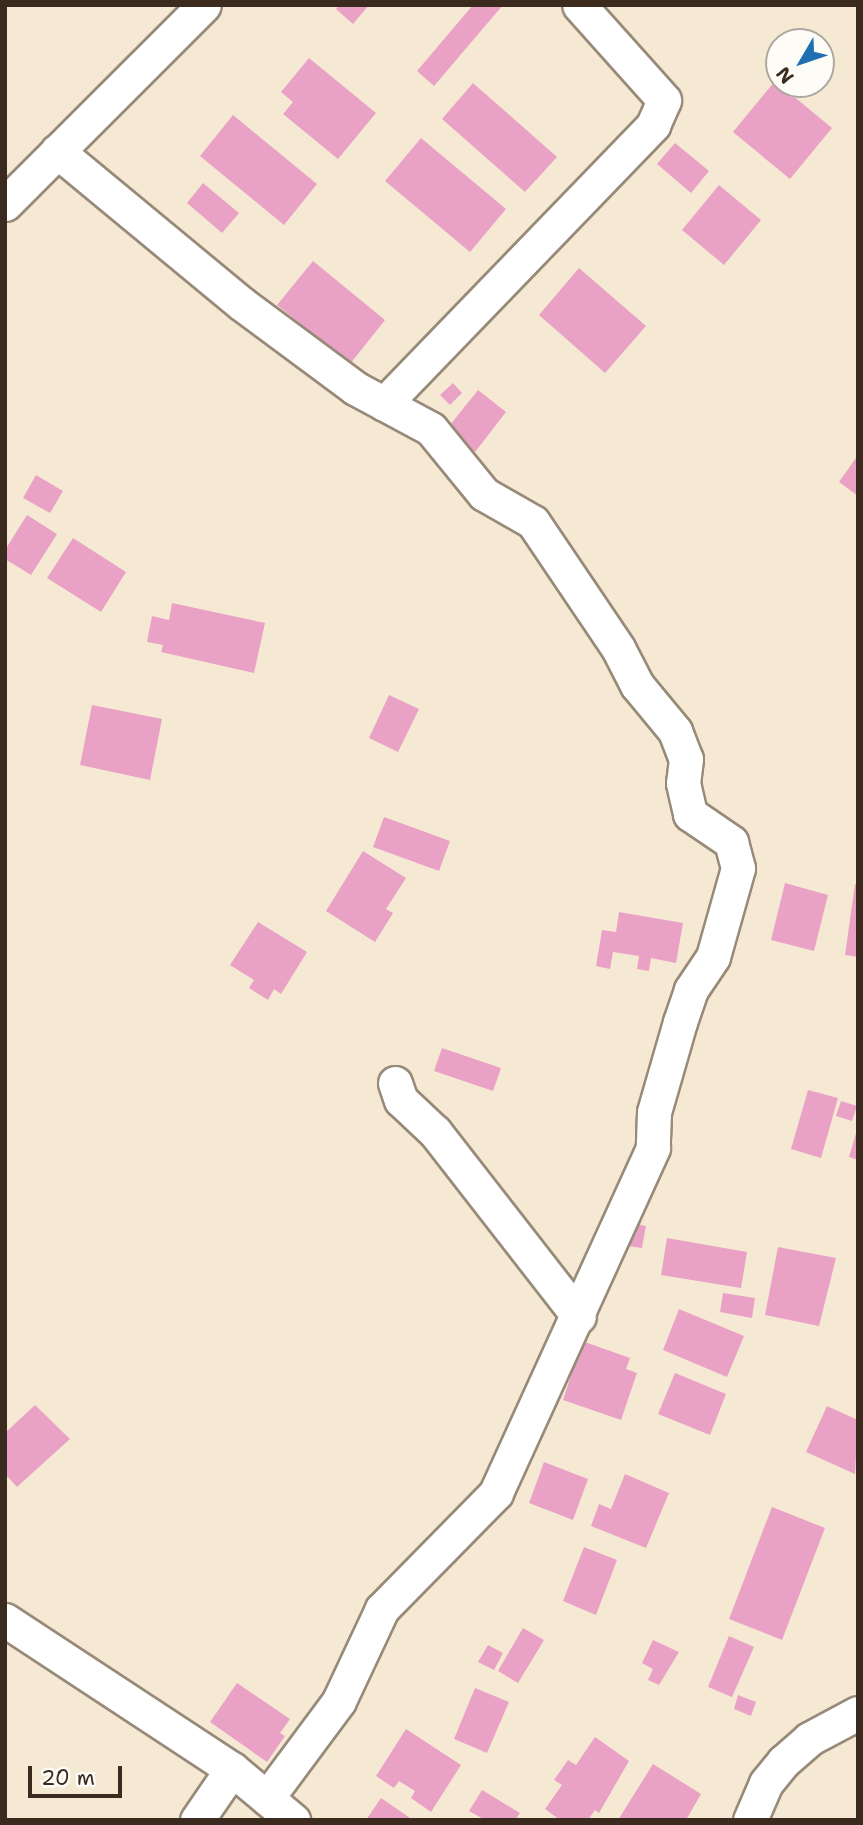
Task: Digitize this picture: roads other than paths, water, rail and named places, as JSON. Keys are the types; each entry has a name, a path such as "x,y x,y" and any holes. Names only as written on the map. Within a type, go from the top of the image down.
{"street":[{"path":"5,204 204,5"},
{"path":"384,404 653,125 664,100 579,5"},
{"path":"57,151 242,304 384,404 431,429 484,494 533,522 618,648 637,685 675,731 686,760 683,783 690,814 731,842 738,868 713,957 691,989 680,1022 654,1112 653,1148 579,1317 496,1493 382,1608 339,1701 267,1798"},
{"path":"395,1083 401,1100 435,1132 579,1317"},
{"path":"5,1620 232,1769 293,1820"},
{"path":"750,1820 766,1783 783,1762 810,1739 858,1713"},
{"path":"197,1820 232,1769"}]}
